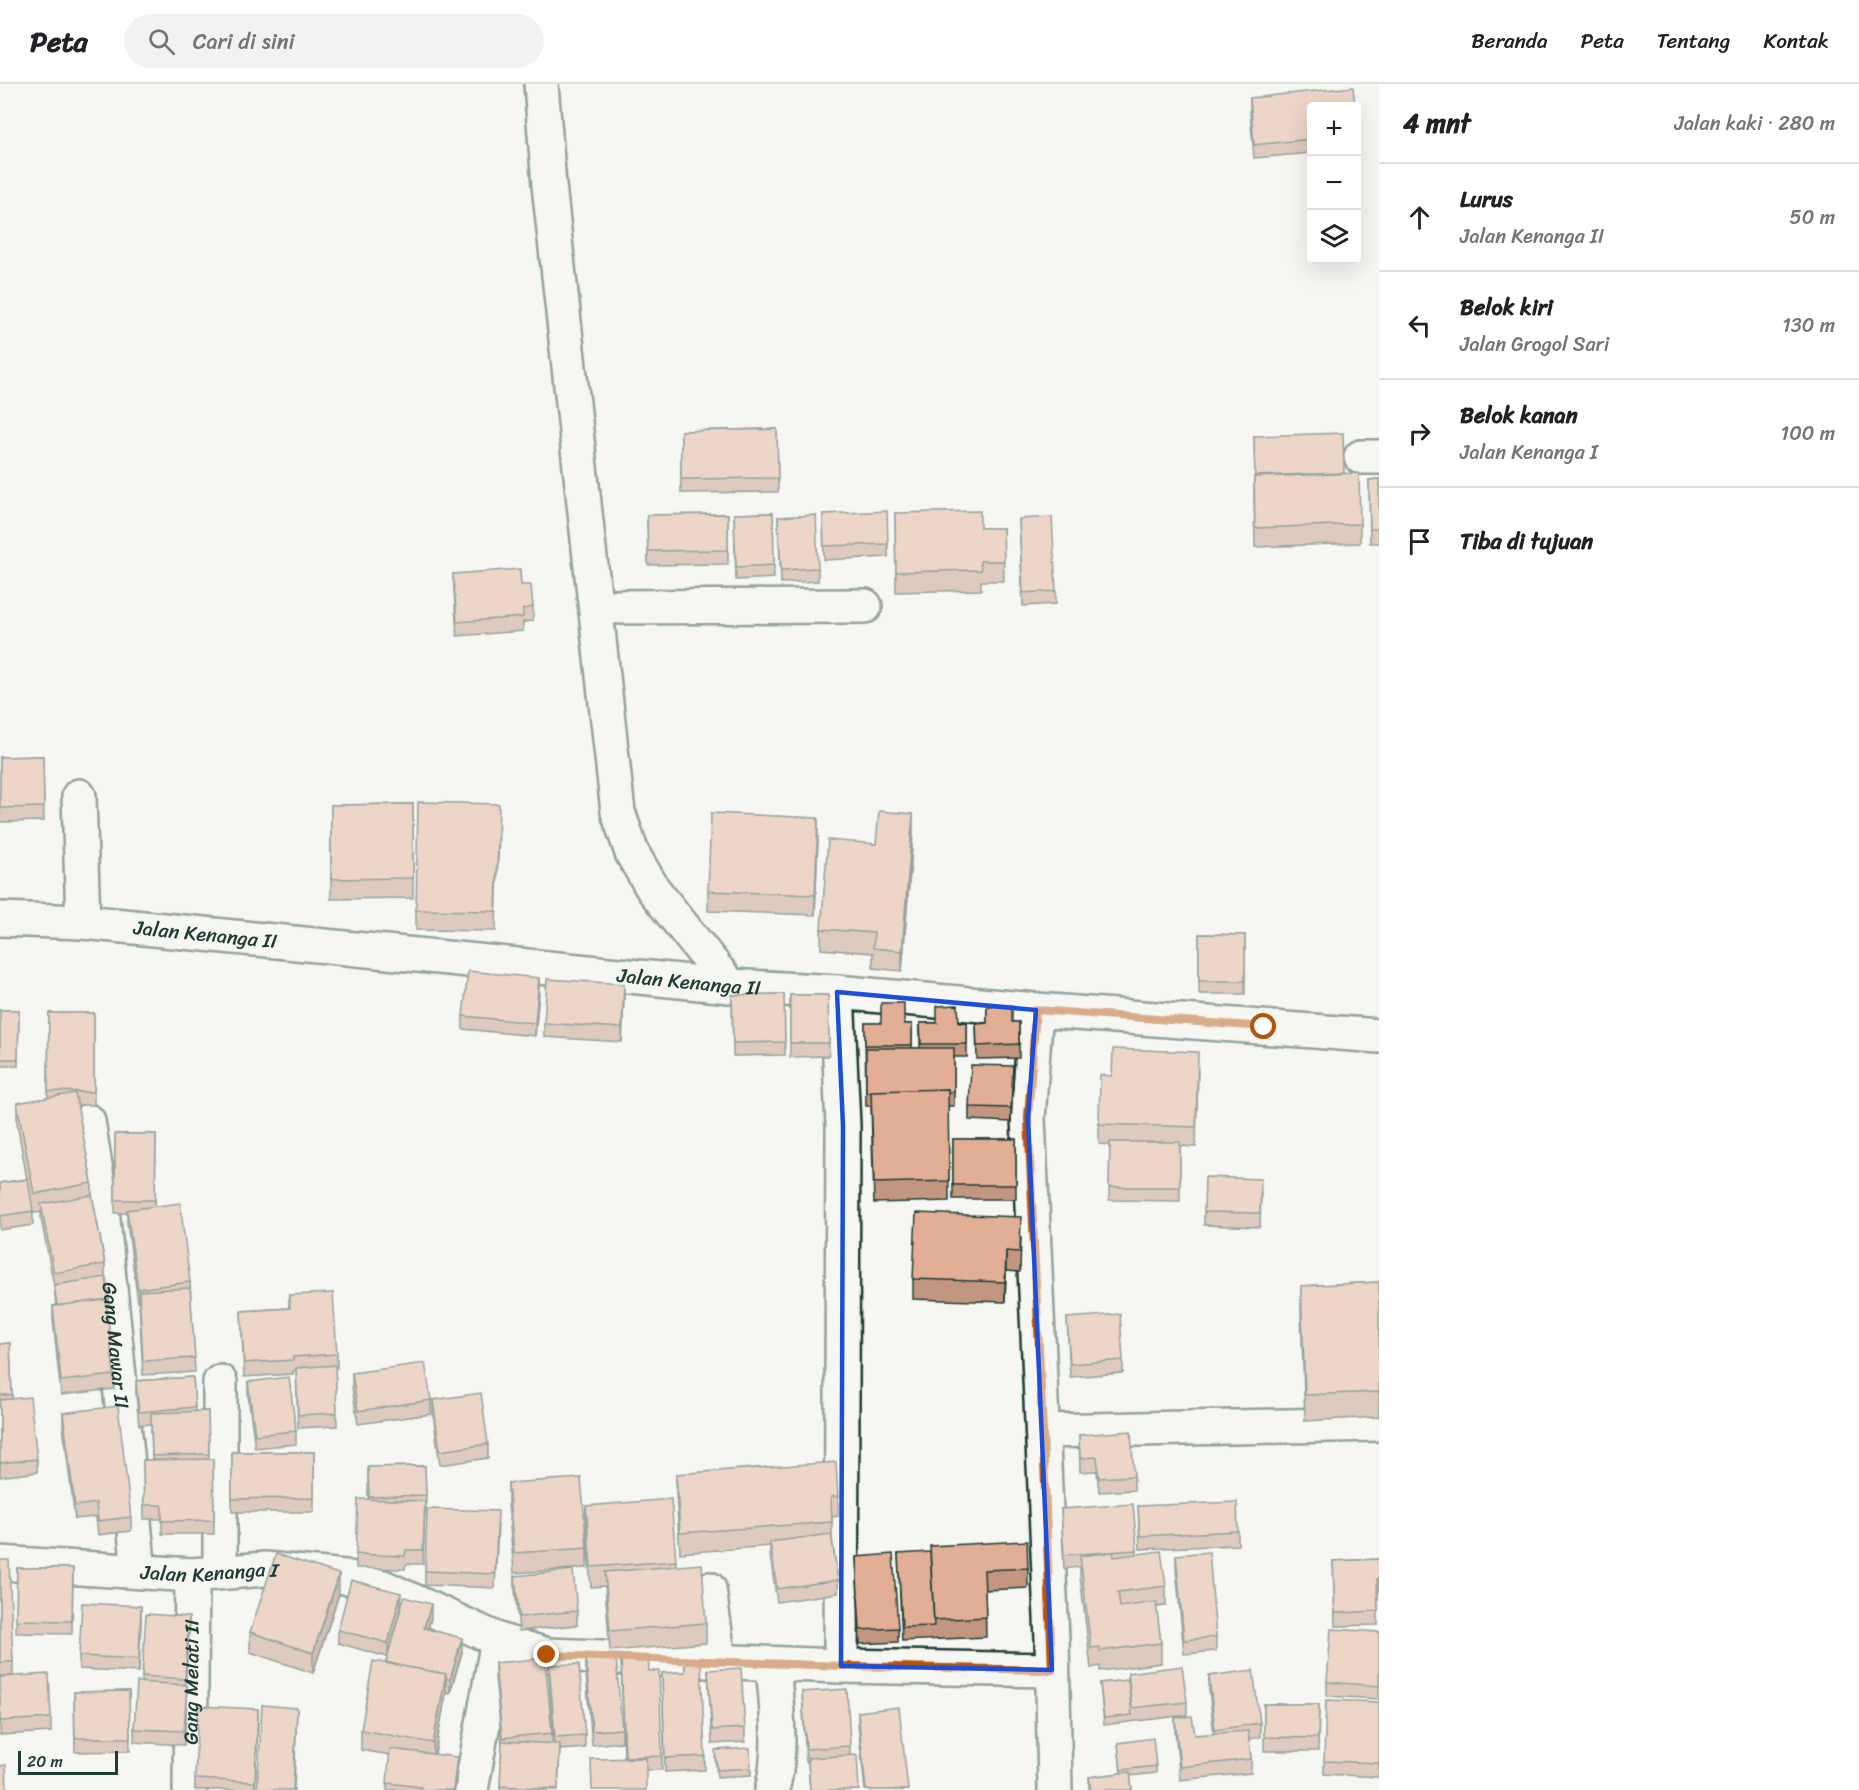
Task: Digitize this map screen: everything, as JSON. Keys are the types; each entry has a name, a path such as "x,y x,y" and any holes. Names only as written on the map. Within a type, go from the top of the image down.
{"street":[{"path":"541,84 550,197 618,812 632,853 653,889 730,986"},
{"path":"596,607 865,606"},
{"path":"79,796 83,922"},
{"name":"Jalan Kenanga II","path":"0,919 83,922 730,986 837,992 1036,1010 1379,1036"},
{"path":"837,992 843,1126 841,1666"},
{"path":"1036,1010 1028,1118 1043,1431 1055,1790"},
{"name":"Gang Mawar II","path":"88,1121 102,1210 139,1571"},
{"name":"Gang Melati II","path":"190,1790 220,1382"},
{"path":"1043,1431 1379,1424"},
{"name":"Jalan Kenanga I","path":"0,1563 206,1574 265,1569 345,1576 383,1587 498,1640 547,1655 772,1664 1052,1670"},
{"path":"709,1589 719,1661"},
{"path":"471,1790 498,1640"},
{"path":"772,1664 776,1713 776,1773 772,1790"}],"highlighted area":[{"path":"837,992 1036,1010 1028,1118 1052,1670 841,1666 843,1126"}],"building":[{"path":"1353,87 1355,102 1307,102 1307,139 1254,145 1250,98"},
{"path":"777,429 778,478 681,479 681,431"},
{"path":"1343,433 1344,473 1255,476 1254,436"},
{"path":"1359,473 1360,524 1255,528 1254,477"},
{"path":"1379,479 1379,529 1370,529 1369,480"},
{"path":"887,511 888,544 824,546 823,514"},
{"path":"980,511 980,528 1003,528 1004,561 980,561 981,570 896,572 895,513"},
{"path":"773,513 774,565 736,567 734,514"},
{"path":"728,514 728,550 648,551 647,515"},
{"path":"816,515 818,568 781,570 778,517"},
{"path":"1052,517 1056,591 1023,593 1019,519"},
{"path":"520,569 521,585 531,585 533,607 523,609 523,617 457,622 453,574"},
{"path":"43,756 44,807 0,808 0,757"},
{"path":"418,802 499,804 496,911 416,910"},
{"path":"413,804 413,878 331,879 331,805"},
{"path":"879,811 913,814 902,951 873,948 874,933 821,929 828,840 876,844"},
{"path":"711,813 818,818 815,895 708,891"},
{"path":"1199,934 1245,935 1245,981 1199,981"},
{"path":"468,971 539,978 535,1023 463,1016"},
{"path":"547,979 624,984 622,1028 544,1023"},
{"path":"784,994 785,1042 733,1043 732,995"},
{"path":"790,995 828,995 829,1043 790,1043"},
{"path":"881,1003 904,1003 904,1024 912,1024 912,1045 865,1045 865,1023 881,1023"},
{"path":"958,1005 959,1023 967,1022 967,1044 921,1044 920,1023 937,1023 937,1006"},
{"path":"1012,1005 1012,1022 1019,1022 1019,1044 977,1046 976,1024 987,1023 987,1006"},
{"path":"0,1010 19,1010 18,1059 0,1059"},
{"path":"49,1013 94,1013 94,1092 48,1091"},
{"path":"866,1048 954,1048 954,1092 948,1092 948,1089 866,1092"},
{"path":"1113,1049 1198,1052 1196,1127 1099,1124 1100,1075 1112,1076"},
{"path":"971,1065 1013,1066 1011,1108 969,1107"},
{"path":"948,1089 949,1181 874,1183 871,1091"},
{"path":"75,1093 92,1183 34,1194 17,1103"},
{"path":"115,1134 156,1134 155,1200 115,1200"},
{"path":"953,1139 1016,1139 1016,1185 953,1185"},
{"path":"1110,1142 1180,1142 1180,1187 1109,1187"},
{"path":"1205,1177 1261,1179 1260,1213 1204,1212"},
{"path":"28,1179 33,1211 0,1216 0,1183"},
{"path":"92,1195 105,1264 54,1273 41,1204"},
{"path":"180,1203 190,1282 138,1289 127,1210"},
{"path":"916,1213 1021,1217 1020,1252 1006,1251 1005,1282 913,1279"},
{"path":"106,1277 109,1299 57,1306 54,1285"},
{"path":"1379,1282 1379,1392 1305,1395 1301,1286"},
{"path":"190,1288 195,1358 143,1361 139,1291"},
{"path":"333,1293 337,1354 244,1363 241,1311 290,1308 289,1295"},
{"path":"106,1300 114,1375 61,1381 53,1306"},
{"path":"1120,1314 1123,1360 1070,1364 1067,1318"},
{"path":"10,1343 12,1395 0,1395 0,1344"},
{"path":"425,1363 431,1400 358,1411 352,1373"},
{"path":"335,1365 337,1413 298,1415 296,1368"},
{"path":"193,1377 195,1407 139,1412 136,1381"},
{"path":"289,1377 296,1431 255,1435 248,1382"},
{"path":"481,1393 488,1444 440,1451 433,1400"},
{"path":"30,1397 37,1459 0,1463 0,1400"},
{"path":"118,1406 131,1517 98,1521 96,1503 75,1506 63,1413"},
{"path":"208,1411 209,1454 152,1456 151,1413"},
{"path":"1131,1431 1134,1476 1099,1478 1097,1457 1080,1458 1079,1435"},
{"path":"232,1452 314,1452 314,1498 232,1499"},
{"path":"213,1459 214,1520 162,1521 162,1505 144,1505 143,1460"},
{"path":"836,1462 838,1496 831,1497 832,1522 680,1533 676,1474"},
{"path":"425,1466 426,1495 369,1497 368,1467"},
{"path":"581,1478 587,1548 514,1553 508,1483"},
{"path":"358,1499 425,1501 423,1550 406,1550 405,1556 356,1554"},
{"path":"671,1499 676,1561 591,1567 586,1506"},
{"path":"1237,1502 1238,1531 1140,1536 1138,1506"},
{"path":"1133,1504 1137,1550 1064,1555 1061,1509"},
{"path":"427,1509 498,1511 495,1574 425,1571"},
{"path":"831,1534 838,1580 777,1589 770,1542"},
{"path":"1027,1541 1028,1568 984,1570 986,1617 934,1620 930,1546"},
{"path":"1161,1551 1166,1586 1118,1592 1120,1607 1156,1602 1161,1643 1100,1651 1100,1647 1091,1648 1080,1556 1113,1552 1114,1557"},
{"path":"930,1552 934,1626 902,1627 898,1554"},
{"path":"1209,1552 1216,1637 1184,1640 1176,1555"},
{"path":"276,1554 339,1574 313,1653 250,1632"},
{"path":"893,1554 898,1628 860,1630 856,1557"},
{"path":"1379,1559 1378,1611 1335,1613 1333,1561"},
{"path":"0,1560 9,1560 13,1662 0,1662"},
{"path":"702,1564 706,1623 610,1631 605,1572"},
{"path":"17,1568 73,1568 72,1621 16,1620"},
{"path":"573,1570 577,1611 519,1617 515,1576"},
{"path":"351,1580 401,1593 388,1643 338,1630"},
{"path":"404,1597 431,1604 424,1628 462,1638 450,1680 446,1678 446,1674 386,1662"},
{"path":"82,1603 141,1606 139,1659 79,1656"},
{"path":"146,1614 189,1617 185,1679 142,1676"},
{"path":"1331,1629 1379,1632 1379,1686 1327,1682"},
{"path":"616,1657 622,1729 592,1731 586,1659"},
{"path":"545,1658 552,1733 502,1738 495,1663"},
{"path":"621,1658 648,1658 649,1671 659,1671 662,1756 625,1757"},
{"path":"373,1661 446,1674 433,1743 361,1730"},
{"path":"685,1662 701,1662 705,1756 665,1758 662,1673 685,1672"},
{"path":"579,1664 585,1735 555,1737 549,1665"},
{"path":"1182,1666 1187,1702 1132,1708 1128,1673"},
{"path":"741,1668 745,1728 712,1730 708,1670"},
{"path":"1253,1670 1260,1723 1215,1730 1209,1676"},
{"path":"49,1674 51,1718 0,1721 0,1677"},
{"path":"1128,1680 1132,1715 1104,1718 1100,1683"},
{"path":"137,1682 187,1685 184,1731 134,1729"},
{"path":"847,1689 850,1746 806,1749 802,1692"},
{"path":"129,1691 130,1738 75,1738 74,1692"},
{"path":"1326,1700 1379,1702 1379,1763 1324,1761"},
{"path":"1264,1704 1319,1704 1318,1738 1264,1737"},
{"path":"262,1705 297,1708 293,1790 257,1790"},
{"path":"198,1706 258,1709 255,1782 195,1779"},
{"path":"899,1707 908,1790 866,1790 858,1712"},
{"path":"1192,1716 1195,1735 1248,1731 1251,1759 1180,1767 1175,1718"},
{"path":"1153,1738 1156,1766 1121,1770 1118,1743"},
{"path":"502,1741 560,1744 558,1789 500,1786"},
{"path":"750,1748 751,1768 717,1770 715,1750"},
{"path":"390,1749 457,1757 453,1790 421,1790 421,1787 387,1783"},
{"path":"857,1755 859,1790 810,1790 808,1758"},
{"path":"646,1758 646,1790 592,1790 591,1759"},
{"path":"6,1765 7,1790 0,1790 0,1766"},
{"path":"1130,1772 1132,1790 1091,1790 1089,1777"}],"route":[{"path":"547,1655 841,1666 1052,1670 1028,1118 1036,1010 1264,1027"}]}
